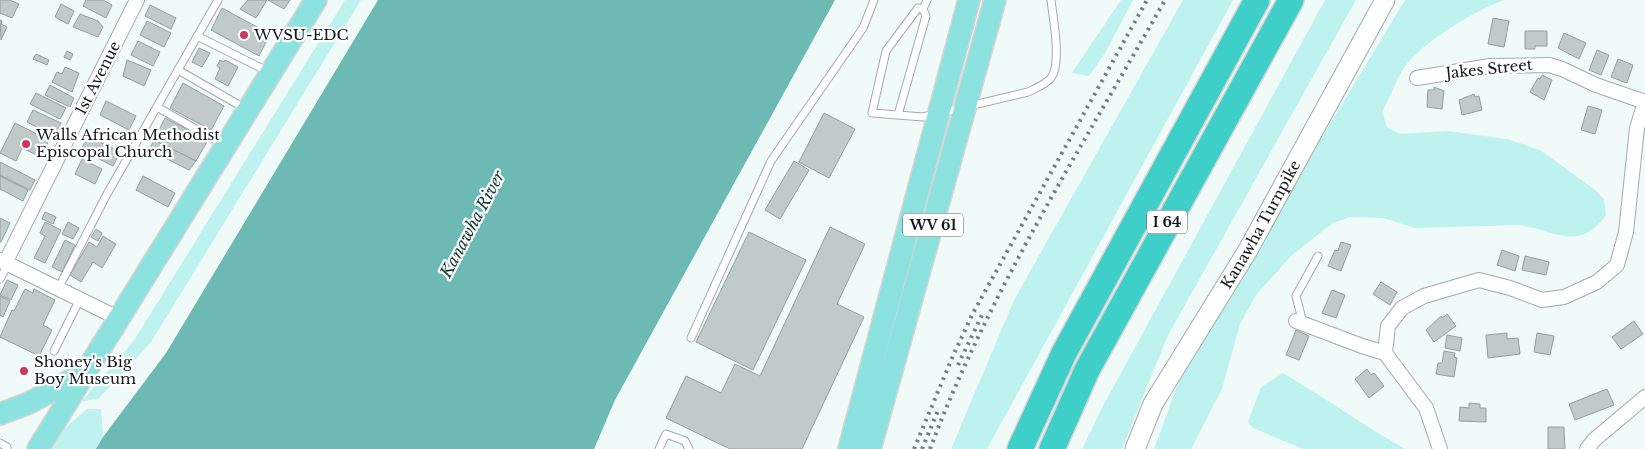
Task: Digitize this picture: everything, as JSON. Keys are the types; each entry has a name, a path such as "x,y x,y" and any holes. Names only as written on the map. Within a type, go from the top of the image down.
{"highway":[{"name":"I 64","path":"1020,449 1064,353 1257,0"},
{"name":"I 64","path":"1052,449 1087,370 1291,0"}],"main road":[{"path":"38,449 84,372 120,319 272,74 316,0"},
{"name":"WV 61","path":"849,449 968,0"},
{"name":"WV 61","path":"870,449 995,0"},
{"name":"Kanawha Turnpike","path":"1136,449 1153,404 1248,250 1385,0"},
{"path":"0,414 39,398 84,372"},
{"path":"39,398 52,408 54,414 50,429"}],"street":[{"name":"1st Avenue","path":"4,262 137,0"},
{"name":"Jakes Street","path":"1417,78 1490,66 1542,65 1562,69 1596,86 1645,102"},
{"path":"1385,353 1388,326 1402,308 1424,296 1479,280 1510,288 1542,300 1564,297 1598,282 1617,265 1626,232 1637,128 1645,102"},
{"path":"4,262 120,319"},
{"path":"1300,322 1385,353 1426,408 1440,449"},
{"path":"1588,449 1594,440 1645,397"}],"lane":[{"path":"58,289 107,194 218,0"},
{"path":"691,338 771,161 863,28 874,0"},
{"path":"898,115 926,16 923,9 927,0"},
{"path":"923,9 918,8 914,12 886,51 872,113 923,118 1028,92 1044,85 1052,77 1055,64 1056,32 1051,0"},
{"path":"197,36 272,74"},
{"path":"178,70 249,110"},
{"path":"157,108 226,147"},
{"path":"1300,322 1296,296 1318,256"},
{"path":"0,279 4,262"},
{"path":"54,351 80,299"},
{"path":"659,449 666,434 685,441 689,449"},
{"path":"0,443 7,447 7,449"}],"shaded area":[{"path":"345,0 361,0 151,342 99,398 81,402 133,342"},
{"path":"1121,0 1133,0 1105,53 1089,76 1072,73"},
{"path":"1183,0 1233,0 987,449 951,449 1014,300"},
{"path":"1325,0 1356,0 1167,337 1122,449 1082,449 1104,404"},
{"path":"1405,0 1505,0 1455,25 1429,43 1410,60 1398,78 1382,112 1387,127 1400,134 1447,131 1507,139 1540,150 1594,189 1604,199 1606,215 1596,227 1576,236 1555,234 1518,225 1415,228 1383,218 1350,217 1333,223 1292,255 1256,295 1240,324 1222,389 1191,449 1154,449 1185,364"},
{"path":"1283,373 1405,449 1303,449 1253,428 1248,422 1261,387"},
{"path":"87,409 101,409 103,437 96,449 53,449 64,429"}],"water":[{"name":"Kanawha River","path":"378,0 835,0 615,400 594,449 96,449 166,353"}],"building":[{"path":"0,0 10,0 19,4 12,18 0,13"},
{"path":"86,0 103,0 112,5 106,18 83,6"},
{"path":"248,0 267,0 256,18 240,9"},
{"path":"268,0 290,0 284,9"},
{"path":"61,4 74,11 68,24 55,17"},
{"path":"150,5 176,18 171,29 145,16"},
{"path":"222,8 270,34 259,56 211,30"},
{"path":"80,14 98,21 103,27 98,37 73,27"},
{"path":"1493,18 1509,21 1504,47 1488,44"},
{"path":"0,20 2,21 1,24 7,27 1,40"},
{"path":"147,21 171,33 164,47 140,35"},
{"path":"1525,31 1547,31 1547,46 1535,46 1535,49 1525,49"},
{"path":"1564,33 1586,43 1579,59 1558,48"},
{"path":"138,41 160,52 153,66 131,55"},
{"path":"199,48 210,53 202,67 192,62"},
{"path":"1597,50 1609,55 1601,75 1589,70"},
{"path":"67,51 73,54 70,60 64,57"},
{"path":"36,54 49,60 47,65 33,59"},
{"path":"1618,59 1633,65 1627,83 1611,77"},
{"path":"127,60 151,70 144,86 123,76"},
{"path":"220,60 224,62 225,60 238,67 228,86 215,79 220,68 217,66"},
{"path":"65,67 79,73 72,92 52,82 57,72 62,74"},
{"path":"1542,75 1552,80 1544,100 1530,92 1538,78 1540,79"},
{"path":"183,83 224,106 211,130 170,108"},
{"path":"50,85 74,98 70,107 45,95"},
{"path":"1434,87 1444,91 1442,109 1427,107 1428,90 1434,90"},
{"path":"36,93 66,108 60,119 30,104"},
{"path":"1474,94 1475,97 1479,96 1482,110 1462,115 1459,100"},
{"path":"106,101 136,116 129,130 100,115"},
{"path":"1588,106 1602,110 1595,134 1581,130"},
{"path":"33,110 61,123 54,136 27,122"},
{"path":"824,113 855,129 829,178 799,162"},
{"path":"165,118 208,140 196,161 154,140"},
{"name":"Walls African Methodist Episcopal Church","path":"15,123 49,140 41,157 22,148 16,161 0,153"},
{"path":"126,130 134,134 131,140 123,136"},
{"path":"88,136 120,152 113,166 81,150"},
{"path":"154,140 196,161 189,170 149,150"},
{"path":"82,159 102,169 95,184 75,174"},
{"path":"794,161 809,170 780,219 765,210"},
{"path":"0,162 35,180 30,190 0,175"},
{"path":"0,176 28,190 23,201 0,189"},
{"path":"143,176 175,193 168,207 136,190"},
{"path":"45,212 56,217 53,224 42,219"},
{"path":"0,218 10,223 1,242 0,242"},
{"path":"45,222 61,230 45,263 34,258 45,236 40,233"},
{"path":"68,222 79,228 73,239 62,234"},
{"path":"830,227 865,244 837,304 864,317 802,449 730,449 666,418 686,376 721,393 735,364 760,376"},
{"path":"96,229 102,233 98,241 91,237"},
{"path":"749,232 806,260 753,370 696,342"},
{"path":"103,236 116,244 102,268 93,262 81,282 70,275 89,242 97,247"},
{"path":"65,240 75,245 62,272 52,267"},
{"path":"1341,242 1351,245 1341,271 1328,266 1335,250 1338,251"},
{"path":"1502,250 1519,256 1515,271 1497,265"},
{"path":"1525,256 1549,262 1546,275 1522,270"},
{"path":"7,280 18,285 11,300 0,295"},
{"path":"1381,282 1397,292 1390,305 1373,294"},
{"path":"25,289 33,293 34,289 55,300 43,325 52,330 39,356 0,337 12,310 14,311"},
{"path":"1332,290 1345,295 1336,318 1322,313"},
{"path":"0,296 10,301 3,317 0,315"},
{"path":"1447,314 1456,326 1434,342 1426,330 1441,316 1442,318"},
{"path":"1634,321 1643,334 1621,349 1612,337"},
{"path":"1296,330 1309,336 1299,360 1286,355"},
{"path":"1507,333 1507,339 1518,338 1520,354 1488,358 1486,335"},
{"path":"1537,333 1554,336 1550,355 1534,352"},
{"path":"1447,335 1462,338 1460,351 1445,348"},
{"path":"1444,351 1455,353 1454,357 1457,358 1454,377 1436,374 1438,363 1442,363"},
{"path":"1367,369 1371,375 1374,373 1384,386 1369,398 1355,379"},
{"path":"1607,389 1614,405 1575,420 1569,404"},
{"path":"1469,403 1480,404 1480,408 1486,408 1486,422 1459,421 1460,407 1469,408"},
{"path":"1548,427 1564,427 1565,449 1548,449"}],"railway":[{"path":"914,449 973,313 1147,0"},
{"path":"930,449 980,333 1009,276 1070,164 1165,0"},
{"path":"958,365 983,313"},
{"path":"922,449 939,408"}],"place":[{"name":"WVSU-EDC","path":"244,35"},
{"name":"Walls African Methodist Episcopal Church","path":"26,144"},
{"name":"Shoney's Big Boy Museum","path":"24,371"}]}
